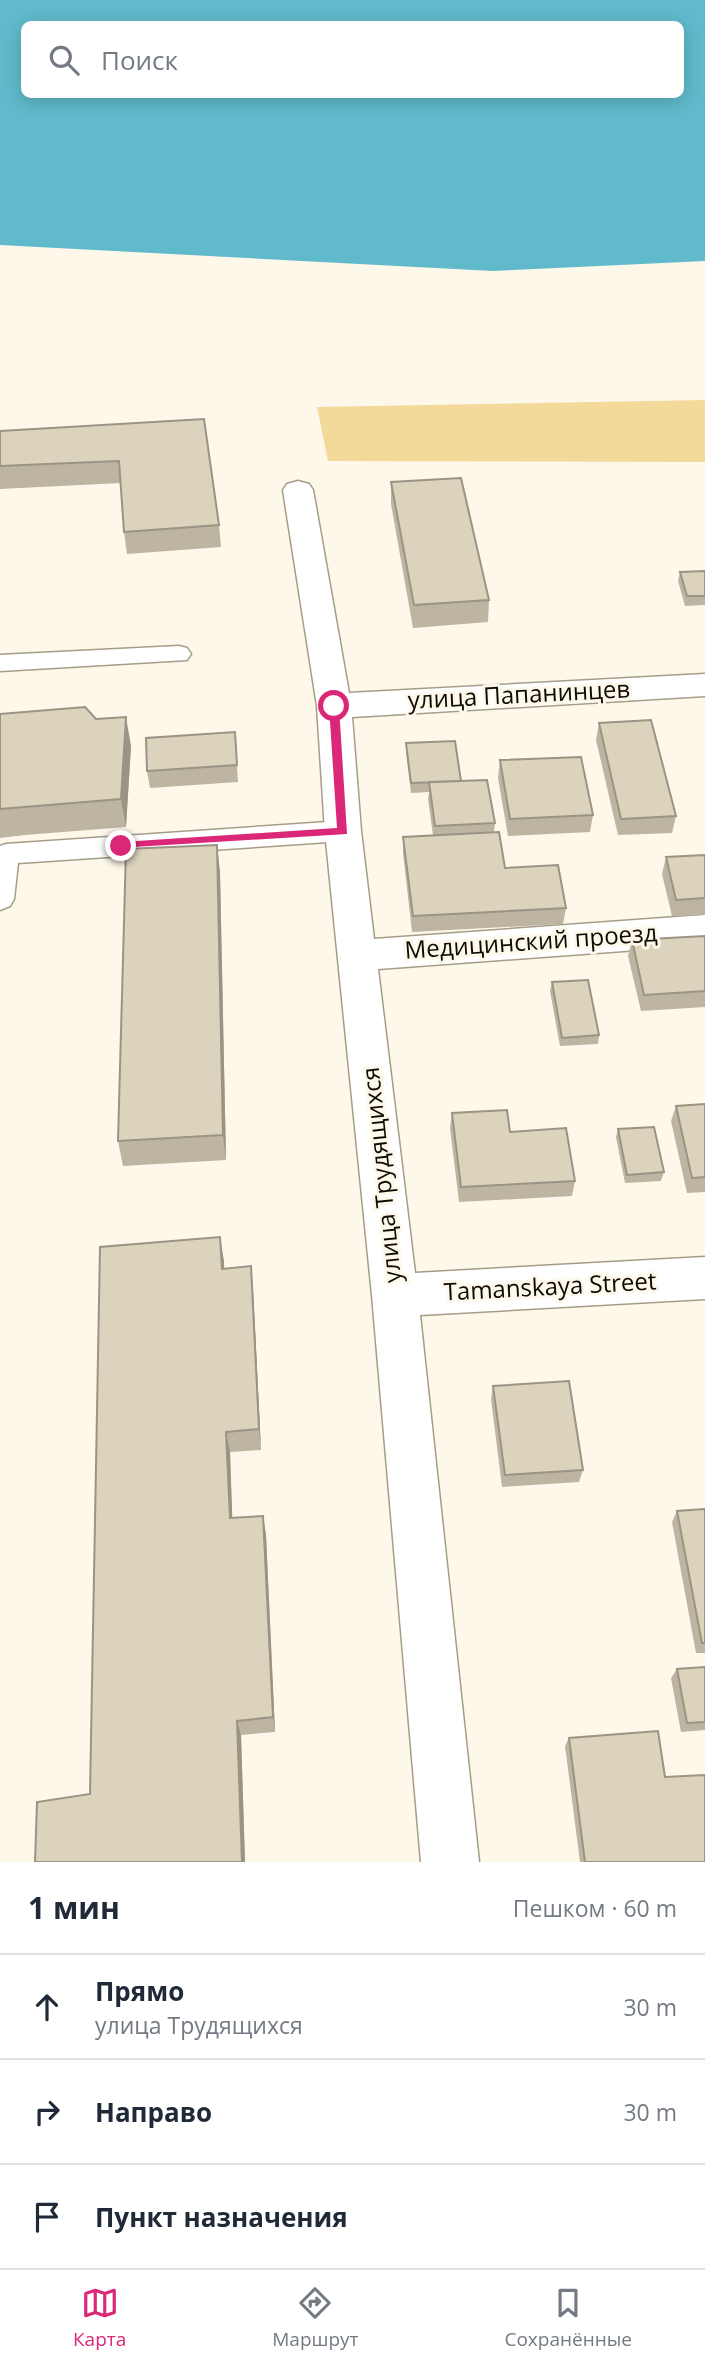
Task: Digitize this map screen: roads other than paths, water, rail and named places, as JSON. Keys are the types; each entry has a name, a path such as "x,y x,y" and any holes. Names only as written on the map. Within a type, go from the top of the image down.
{"street":[{"name":"улица Трудящихся","path":"298,490 334,706 343,831 395,1295 450,1862"},
{"name":"улица Папанинцев","path":"334,706 705,685"},
{"name":"Медицинский проезд","path":"358,955 705,930"},
{"name":"Tamanskaya Street","path":"395,1295 705,1279"}],"lane":[{"path":"0,663 179,654"},
{"path":"0,899 6,854 343,831"}],"water":[{"path":"0,0 705,0 705,261 493,271 0,245"}]}
